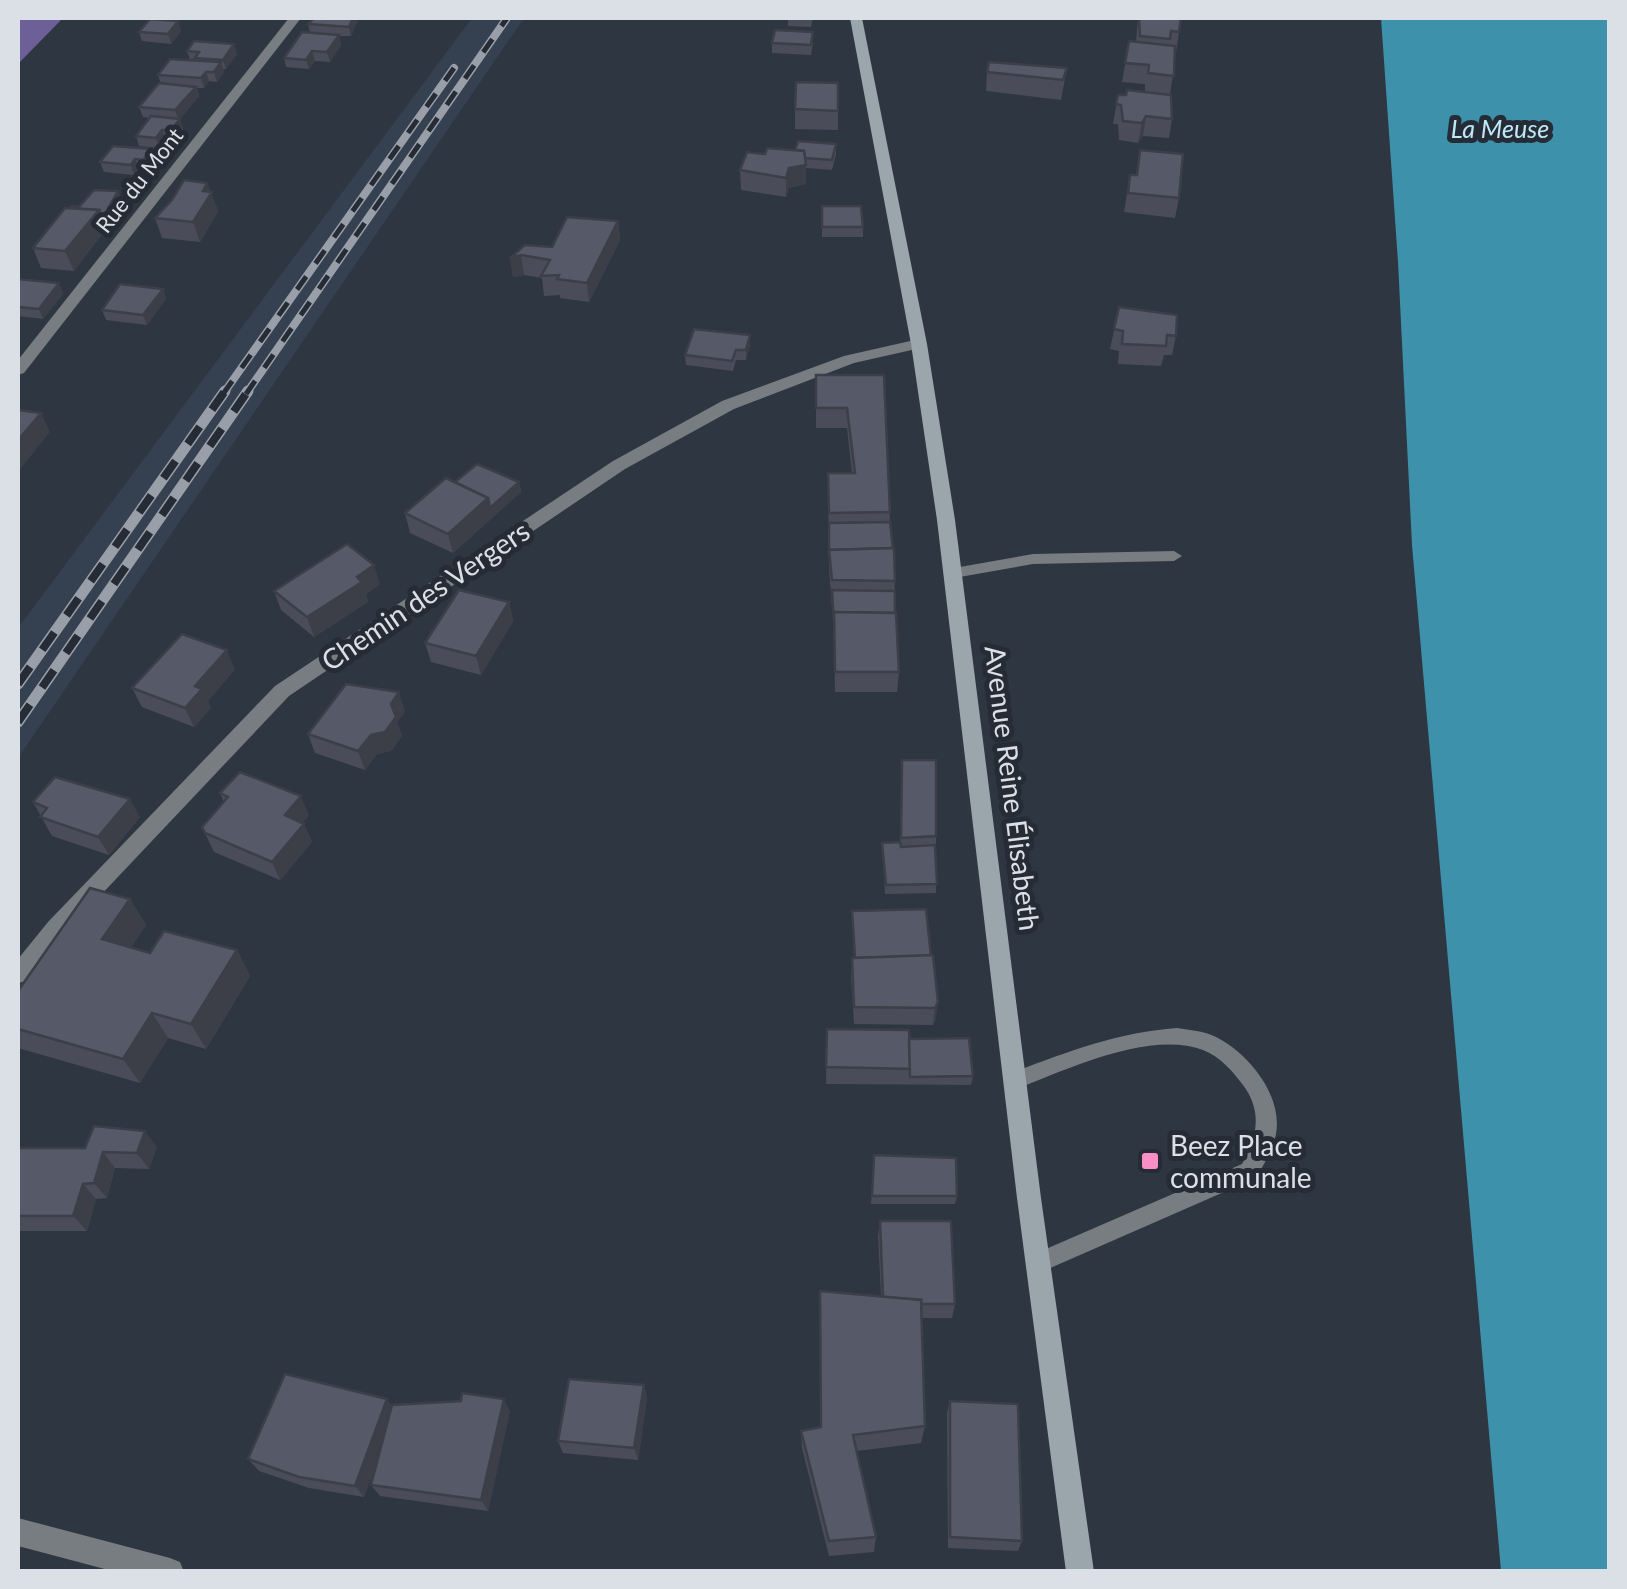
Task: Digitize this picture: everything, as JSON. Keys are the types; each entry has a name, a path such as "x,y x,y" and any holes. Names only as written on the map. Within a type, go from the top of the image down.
{"main road":[{"name":"Avenue Reine Élisabeth","path":"856,18 918,344 954,573 1080,1572"}],"street":[{"name":"Rue du Mont","path":"18,370 296,18"},
{"name":"Chemin des Vergers","path":"18,974 56,928 282,692 619,465 728,404 850,359 918,344"},
{"path":"18,1532 170,1572"}],"lane":[{"path":"954,573 1033,559 1174,556"},
{"path":"1016,1080 1142,1038 1180,1034 1214,1042 1253,1081 1266,1109 1268,1140 1249,1172 1040,1262"}],"shaded area":[{"path":"18,18 63,18 18,64"},
{"path":"472,18 524,18 18,758 18,628"}],"water":[{"name":"La Meuse","path":"1381,18 1609,18 1609,1571 1501,1571 1412,545"}],"building":[{"path":"314,18 353,18 349,27 308,24"},
{"path":"1139,18 1181,18 1179,32 1171,31 1170,39 1140,36"},
{"path":"150,19 178,21 168,34 139,32"},
{"path":"775,30 813,32 811,45 772,43"},
{"path":"302,32 339,35 327,52 312,51 306,60 284,58"},
{"path":"194,41 234,44 223,60 195,58 199,52 187,51"},
{"path":"1129,41 1175,46 1174,76 1148,73 1149,65 1125,63"},
{"path":"170,59 221,62 214,72 206,72 201,78 158,75"},
{"path":"989,62 1067,68 1063,80 987,72"},
{"path":"796,82 838,83 838,111 795,109"},
{"path":"159,83 196,87 175,110 139,107"},
{"path":"1127,90 1171,95 1172,119 1146,116 1142,123 1123,121 1121,105 1116,104 1118,95 1126,95"},
{"path":"151,116 180,119 171,130 162,130 156,138 136,136"},
{"path":"798,141 836,144 832,160 805,158 804,151 795,150"},
{"path":"113,146 152,149 143,160 135,159 131,165 100,162"},
{"path":"767,148 804,151 806,165 789,168 786,178 740,170 747,152 765,154"},
{"path":"1140,150 1183,154 1179,198 1128,193 1130,175 1137,175"},
{"path":"184,180 207,183 203,191 212,192 193,222 155,218 172,200"},
{"path":"94,190 118,191 102,219 99,210 70,208 79,207"},
{"path":"822,206 861,206 863,227 822,227"},
{"path":"65,208 99,210 65,251 33,248"},
{"path":"567,217 618,221 587,283 557,279 559,275 541,276 550,260 521,255 510,258 525,245 552,247"},
{"path":"18,279 59,283 39,309 18,307"},
{"path":"120,284 163,289 143,315 102,310"},
{"path":"1119,307 1177,315 1176,336 1167,335 1166,346 1122,344 1123,331 1114,329"},
{"path":"694,329 750,335 746,350 736,350 732,361 685,355"},
{"path":"816,375 884,375 890,512 829,513 828,473 855,473 847,408 816,408"},
{"path":"18,410 41,413 18,440"},
{"path":"477,464 519,482 490,508 488,498 455,482"},
{"path":"446,478 488,498 448,534 405,513"},
{"path":"890,522 893,548 829,550 829,523"},
{"path":"347,544 374,565 357,577 362,582 307,617 274,591"},
{"path":"894,548 895,581 832,580 829,550"},
{"path":"459,590 509,602 476,656 425,643"},
{"path":"832,590 895,591 895,613 834,612 834,622"},
{"path":"834,612 896,613 899,672 835,672"},
{"path":"182,634 227,650 195,686 202,689 185,708 132,688"},
{"path":"346,684 399,692 391,704 396,717 385,732 371,735 358,751 308,734"},
{"path":"902,760 936,760 936,836 901,838"},
{"path":"240,772 301,796 285,815 304,824 272,862 205,833 202,827 228,797 220,793"},
{"path":"55,777 130,799 98,837 40,817 47,808 33,802"},
{"path":"900,842 901,847 935,845 937,884 886,885 882,843"},
{"path":"90,888 130,899 102,939 150,953 164,931 237,950 191,1024 152,1013 123,1059 18,1029 18,991"},
{"path":"926,909 931,956 855,958 852,911"},
{"path":"933,955 938,1002 935,1008 854,1007 852,958"},
{"path":"827,1029 909,1030 911,1069 826,1067"},
{"path":"969,1038 973,1076 910,1077 909,1039"},
{"path":"94,1126 145,1131 137,1153 103,1152 94,1183 83,1184 73,1216 18,1216 18,1148 85,1148"},
{"path":"874,1155 956,1158 957,1196 872,1196"},
{"path":"880,1221 951,1221 955,1304 921,1304 921,1300 883,1297"},
{"path":"820,1291 921,1300 925,1426 853,1435 876,1537 829,1541 801,1431 821,1427"},
{"path":"285,1374 387,1399 355,1486 299,1477 248,1459"},
{"path":"569,1379 644,1385 634,1448 558,1441"},
{"path":"462,1393 504,1399 481,1500 371,1485 392,1405 461,1401"},
{"path":"950,1401 1018,1404 1022,1541 950,1537"}],"railway":[{"path":"246,394 507,18"},
{"path":"223,394 454,68"},
{"path":"18,684 225,391"},
{"path":"18,722 248,391"}],"place":[{"name":"Beez Place communale","path":"1150,1161"}]}
